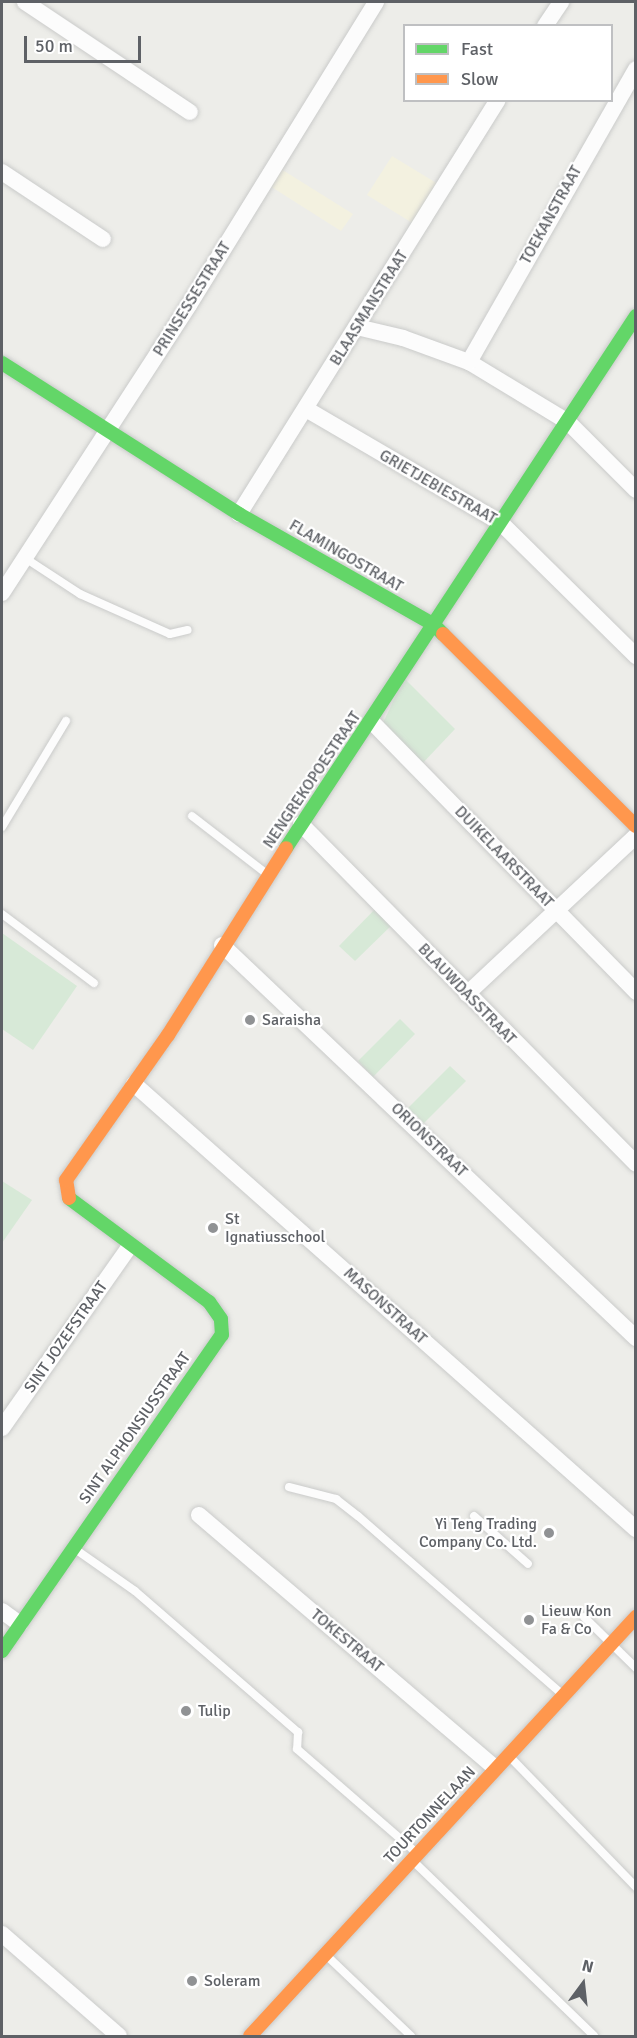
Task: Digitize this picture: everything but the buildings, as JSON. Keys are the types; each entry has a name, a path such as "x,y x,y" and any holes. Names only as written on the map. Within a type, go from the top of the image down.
{"street":[{"path":"24,2 189,112"},
{"name":"PRINSESSESTRAAT","path":"2,593 107,434 376,2"},
{"path":"551,23 561,2"},
{"name":"TOEKANSTRAAT","path":"617,82 636,69"},
{"name":"BLAASMANSTRAAT","path":"239,514 497,102"},
{"name":"TOEKANSTRAAT","path":"469,362 606,102"},
{"path":"2,172 103,239"},
{"name":"NENGREKOPOESTRAAT","path":"130,1246 75,1206 65,1193 66,1180 134,1084 301,824 372,722 635,320"},
{"path":"357,327 403,338 469,362 568,422 636,490"},
{"name":"FLAMINGOSTRAAT","path":"2,363 107,434 239,514 434,625 636,826"},
{"name":"GRIETJEBIESTRAAT","path":"306,409 501,523 636,656"},
{"name":"DUIKELAARSTRAAT","path":"372,722 636,992"},
{"name":"BLAUWDASSTRAAT","path":"301,824 636,1164"},
{"path":"467,994 636,836"},
{"name":"ORIONSTRAAT","path":"222,945 636,1338"},
{"name":"MASONSTRAAT","path":"134,1084 636,1529"},
{"name":"SINT JOZEFSTRAAT","path":"2,1428 130,1246"},
{"name":"SINT ALPHONSIUSSTRAAT","path":"2,1651 72,1547 222,1335 221,1319 208,1302 130,1246"},
{"name":"TOKESTRAAT","path":"199,1515 495,1768"},
{"path":"2,1611 20,1624"},
{"name":"TOURTONNELAAN","path":"250,2037 562,1694 636,1617"},
{"path":"2,1934 118,2037"}],"lane":[{"path":"25,558 80,594 160,630 170,634 188,630"},
{"path":"2,827 66,721"},
{"path":"192,816 268,875"},
{"path":"2,914 94,983"},
{"path":"289,1487 336,1499 562,1694"},
{"path":"474,1516 528,1564"},
{"path":"72,1547 135,1591 298,1732 296,1747 415,1857 594,2037"},
{"path":"584,1617 636,1668"},
{"path":"508,1755 636,1887"},
{"path":"325,1954 411,2037"}],"green space":[{"path":"404,678 455,729 420,766 382,725"},
{"path":"379,905 396,921 355,961 339,946"},
{"path":"2,933 77,986 33,1050 2,1029"},
{"path":"400,1019 415,1034 373,1077 358,1061"},
{"path":"450,1066 466,1081 424,1123 408,1108"},
{"path":"2,1181 32,1200 2,1243"}],"sand":[{"path":"392,156 438,184 414,224 367,195"},
{"path":"281,169 353,214 341,231 270,186"}],"traffic: fast":[{"path":"286,848 636,316"},
{"path":"2,363 239,514 434,625 443,634"},
{"path":"2,1651 222,1335 221,1319 209,1302 69,1198"}],"traffic: slow":[{"path":"443,634 636,826"},
{"path":"69,1198 66,1180 168,1035 286,848"},
{"path":"250,2036 636,1617"}],"place":[{"name":"Saraisha","path":"250,1020"},
{"name":"St Ignatiusschool","path":"213,1228"},
{"name":"Yi Teng Trading Company Co. Ltd.","path":"549,1533"},
{"name":"Lieuw Kon Fa & Co","path":"529,1620"},
{"name":"Tulip","path":"186,1711"},
{"name":"Soleram","path":"192,1981"}]}
